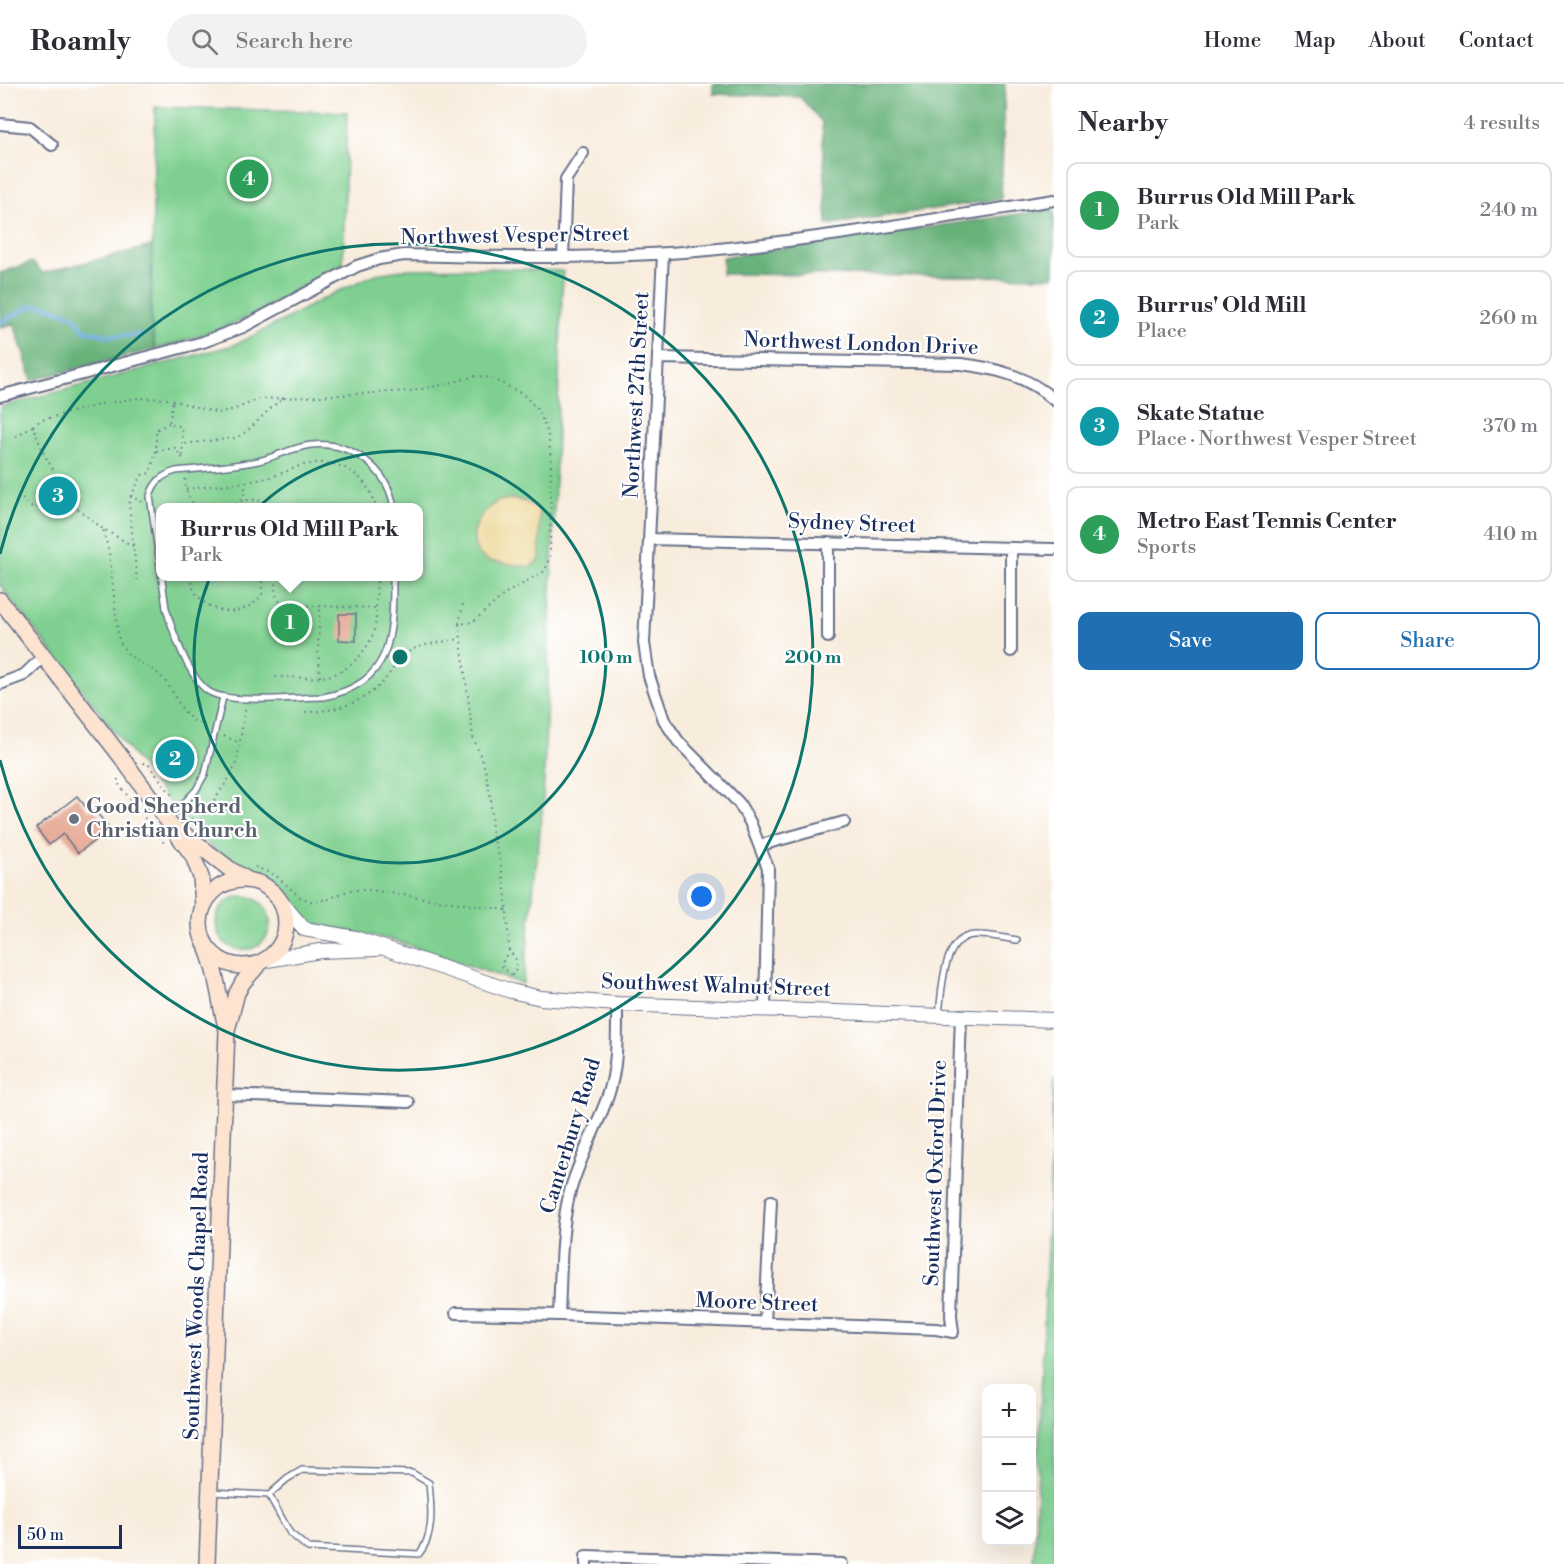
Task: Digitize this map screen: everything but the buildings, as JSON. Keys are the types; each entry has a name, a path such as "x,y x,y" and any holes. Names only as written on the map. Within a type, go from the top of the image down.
{"main road":[{"path":"0,600 122,758 167,821 193,856 200,872 203,888 200,922 202,936 209,949 219,959 232,965 247,966 264,962 281,944 286,930 286,916 282,903 273,891 251,873 231,870 167,821"},
{"path":"203,908 220,886 251,873"},
{"name":"Southwest Woods Chapel Road","path":"202,936 214,966 221,1011 227,1030"},
{"name":"Southwest Woods Chapel Road","path":"207,1564 227,1030 237,993 243,982 264,962"}],"street":[{"path":"0,124 30,127 52,145"},
{"path":"563,258 566,179 583,153"},
{"name":"Northwest Vesper Street","path":"0,396 203,342 243,327 343,273 379,259 404,255 563,258 663,254 759,245 1054,200"},
{"name":"Northwest 27th Street","path":"663,254 644,643 649,676 664,720 678,741 739,803 761,845 768,868 765,1009"},
{"name":"Northwest London Drive","path":"658,358 961,364 987,367 1015,376 1042,389 1054,400"},
{"name":"Sydney Street","path":"649,538 1054,549"},
{"path":"828,543 828,637"},
{"path":"1011,548 1011,651"},
{"path":"0,684 24,675 43,657"},
{"path":"761,845 844,822"},
{"name":"Southwest Walnut Street","path":"282,903 304,929 355,938 511,991 541,998 617,1004 1054,1020"},
{"name":"Southwest Walnut Street","path":"264,962 320,951 384,949"},
{"name":"Canterbury Road","path":"559,1315 566,1209 570,1192 614,1074 617,1047 617,1004"},
{"name":"Southwest Oxford Drive","path":"953,1332 951,1316 961,1016"},
{"path":"225,1095 408,1102"},
{"path":"765,1323 771,1201"},
{"name":"Moore Street","path":"456,1313 936,1329 953,1332"},
{"path":"586,1560 842,1564"}],"lane":[{"path":"156,542 150,502 152,489 166,474 256,461 301,447 322,445 345,450 370,462 385,480 393,503"},
{"path":"162,581 170,624 189,667 206,690 223,697 323,697 352,687 370,675 385,655 391,632 394,614 393,581"},
{"path":"167,821 196,790 205,774 223,697"},
{"path":"939,1015 946,966 953,949 961,938 975,935 1017,940"},
{"path":"210,1492 269,1495 287,1479 302,1470 412,1473 429,1483 432,1509 427,1544 419,1554 308,1548 290,1533 269,1495"}],"path":[{"path":"16,436 41,420 106,403 137,398 173,400 219,412 238,408 259,399 410,391 483,376 525,396 539,411 548,434 551,459 550,556 545,571 520,583 473,622 459,624"},
{"path":"182,444 236,438 284,398"},
{"path":"169,423 173,400"},
{"path":"169,423 179,426 182,432 183,459 175,448 156,452 156,430 169,423"},
{"path":"33,426 43,452 73,505 103,529 133,546"},
{"path":"186,489 264,479 310,463 328,463 345,468 361,478 371,491 375,503"},
{"path":"185,476 187,493 193,503"},
{"path":"238,503 245,492 246,482"},
{"path":"131,496 129,504 138,580"},
{"path":"22,498 29,506 38,507 54,503 73,505"},
{"path":"241,501 256,499 266,503"},
{"path":"103,529 109,552 116,627 124,652 156,672 165,681 185,714 208,728"},
{"path":"191,581 193,592 202,602 224,612 238,610 255,602 262,594 262,581"},
{"path":"273,581 276,596 281,603 291,606 376,608"},
{"path":"275,677 320,677 344,670 360,655 375,626 376,581"},
{"path":"463,604 459,624 460,639 473,737 485,768 492,834 500,859 507,910 509,950 501,965 511,977 515,973 517,961 509,950"},
{"path":"320,606 318,649 320,677"},
{"path":"305,712 329,711 356,702 382,683 398,661 412,650 460,639"},
{"path":"197,825 230,777 237,761 244,710"},
{"path":"224,736 240,743"},
{"path":"148,764 170,792"},
{"path":"117,782 166,845"},
{"path":"190,817 205,832"},
{"path":"251,873 275,876 300,897 313,902 350,890 369,890 507,910"}],"green space":[{"path":"713,84 1005,84 1001,199 827,225 822,122 800,97 713,94"},
{"path":"155,107 347,112 343,265 242,320 155,349 151,321"},
{"path":"1054,209 1054,277 722,274 723,257"},
{"path":"152,246 151,321 155,349 32,380 14,324 0,327 0,273 32,262 43,273"},
{"path":"488,268 563,271 543,804 523,984 393,940 308,923 267,882 239,869 192,831 0,585 0,407 234,345 376,274 408,269"},
{"path":"238,896 248,896 258,900 266,908 270,923 266,938 258,946 248,950 238,950 228,946 220,938 216,928 216,918 220,908 228,900"},
{"path":"1054,1079 1054,1564 1034,1564"}],"sand":[{"path":"513,499 524,501 539,510 540,559 530,567 489,561 481,556 474,541 477,524 488,509 497,502"}],"waterway":[{"path":"0,323 30,306 47,306 74,316 84,330 110,336 144,335"}],"place":[{"name":"Metro East Tennis Center","path":"249,179"},
{"name":"Skate Statue","path":"58,496"},
{"name":"Burrus Old Mill Park","path":"290,623"},
{"name":"Burrus' Old Mill","path":"175,759"},
{"name":"Good Shepherd Christian Church","path":"74,819"}]}
